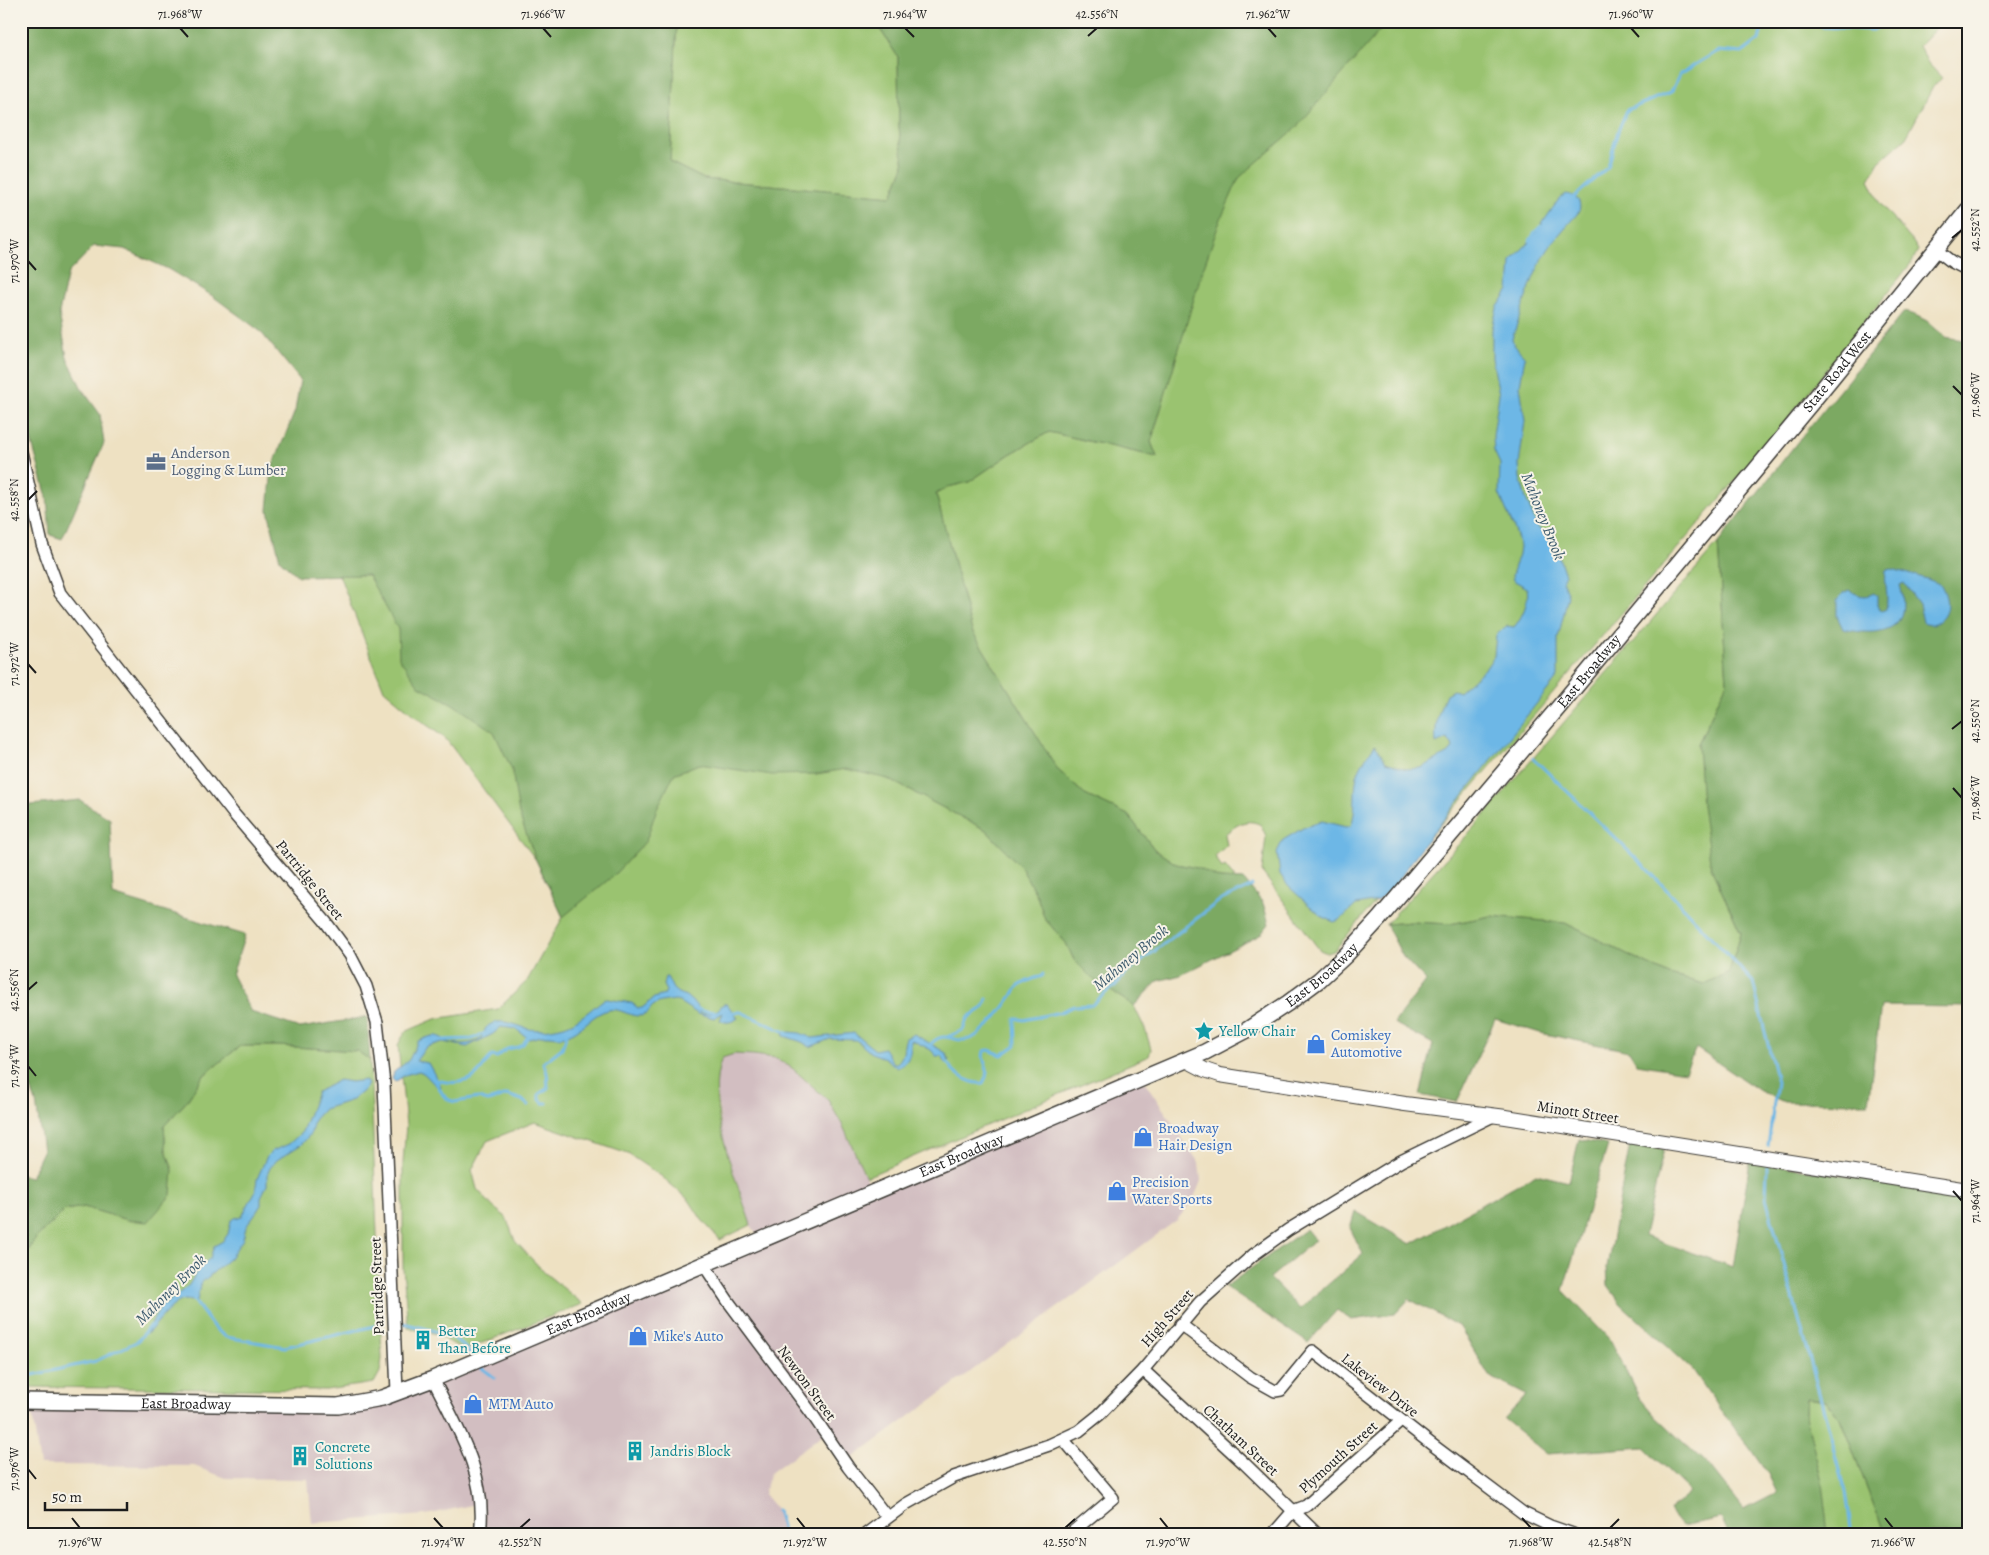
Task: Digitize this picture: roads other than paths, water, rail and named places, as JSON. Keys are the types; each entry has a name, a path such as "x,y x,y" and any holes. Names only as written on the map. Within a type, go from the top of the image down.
{"main road":[{"name":"State Road West","path":"1702,532 1896,301 1935,249 1968,210"},
{"name":"East Broadway","path":"21,1400 338,1406 382,1398 433,1379 1186,1060 1247,1030 1288,1004 1319,980 1346,955 1551,715 1702,532"}],"street":[{"path":"1935,249 1952,262 1968,270"},
{"name":"Partridge Street","path":"21,452 42,544 60,593 234,812 325,920 350,955 366,986 377,1022 384,1084 397,1392"},
{"name":"Minott Street","path":"1186,1060 1220,1075 1968,1190"},
{"name":"High Street","path":"866,1534 886,1517 925,1492 954,1477 1063,1439 1079,1431 1099,1415 1143,1370 1200,1302 1253,1255 1288,1230 1401,1161 1432,1144 1493,1116"},
{"name":"Newton Street","path":"704,1265 728,1301 810,1410 848,1467 886,1517"},
{"name":"Lakeview Drive","path":"1180,1324 1250,1377 1275,1392 1281,1390 1313,1351 1401,1421 1523,1513 1550,1526 1573,1534"},
{"name":"Chatham Street","path":"1143,1370 1211,1432 1317,1534"},
{"path":"433,1379 465,1442 476,1469 483,1514 480,1534"},
{"name":"Plymouth Street","path":"1273,1534 1294,1511 1306,1506 1401,1421"},
{"path":"1063,1439 1113,1498 1070,1534"}],"water":[{"path":"1565,194 1578,199 1580,205 1579,212 1551,245 1538,267 1528,290 1512,339 1515,346 1525,357 1520,385 1525,421 1519,464 1520,478 1537,526 1556,548 1565,575 1563,582 1568,596 1558,638 1558,677 1423,845 1394,887 1378,901 1356,905 1340,920 1334,922 1321,916 1288,886 1280,874 1277,852 1283,840 1303,828 1322,821 1346,827 1351,826 1358,772 1375,745 1386,762 1406,769 1421,768 1450,752 1453,748 1447,739 1436,744 1438,718 1446,694 1453,690 1459,692 1486,668 1494,656 1496,635 1507,626 1514,627 1525,609 1527,588 1513,580 1512,575 1520,546 1499,493 1500,464 1494,451 1493,436 1499,394 1492,358 1492,329 1497,308 1509,290 1511,261 1531,240 1559,199"},
{"path":"1893,569 1941,585 1947,602 1947,608 1943,617 1932,625 1923,622 1919,604 1904,583 1900,585 1903,601 1902,613 1897,622 1890,628 1869,632 1843,629 1837,616 1837,600 1850,590 1862,596 1874,593 1877,596 1877,605 1882,611 1886,609 1886,570"},
{"path":"665,977 667,977 673,989 686,996 696,1005 700,1013 707,1014 713,1012 723,1004 727,1004 738,1018 725,1022 720,1020 723,1013 714,1018 698,1014 676,1000 658,1003 641,1016 618,1010 604,1011 563,1037 542,1036 529,1039 516,1029 501,1027 493,1034 467,1047 443,1042 426,1047 416,1061 428,1063 441,1086 440,1088 419,1071 405,1075 395,1082 392,1079 394,1072 409,1060 418,1041 425,1038 437,1036 448,1042 471,1043 480,1038 485,1029 490,1025 500,1022 533,1030 560,1027 574,1022 607,999 632,1003 638,1008 642,1008 654,998 664,995 666,991 663,985"},
{"path":"783,1033 800,1033 812,1038 854,1033 875,1050 884,1048 893,1063 897,1063 902,1057 906,1038 914,1034 946,1053 949,1060 946,1063 942,1056 936,1056 931,1050 912,1040 909,1057 905,1063 897,1068 885,1058 871,1053 856,1040 830,1039 810,1047 784,1036"},
{"path":"339,1080 351,1082 366,1080 368,1084 352,1100 324,1109 314,1120 311,1133 302,1144 277,1160 267,1175 267,1185 261,1197 261,1205 246,1227 243,1239 230,1258 200,1284 197,1301 185,1300 174,1305 147,1334 159,1310 160,1302 163,1305 166,1304 189,1285 197,1271 210,1258 214,1246 223,1241 228,1234 231,1221 242,1216 255,1192 257,1179 267,1156 272,1151 289,1144 302,1132 317,1092"}],"waterway":[{"name":"Mahoney Brook","path":"1572,199 1608,167 1618,131 1627,110 1671,92 1680,74 1718,51 1742,53 1759,40 1764,21"},
{"name":"Mahoney Brook","path":"1814,21 1823,27 1873,30 1891,21"},
{"name":"Mahoney Brook","path":"1530,241 1541,226"},
{"path":"1533,758 1650,872 1753,982 1777,1082 1768,1146"},
{"name":"Mahoney Brook","path":"946,1060 948,1065 961,1077 972,1082 983,1083 988,1073 983,1057 984,1051 989,1050 1002,1055 1016,1045 1015,1018 1024,1020 1060,1012 1074,1006 1092,1005 1114,987 1125,974 1219,901 1252,886"},
{"path":"930,1045 940,1037 966,1040 977,1035 999,1013 1017,988 1043,974"},
{"path":"947,1037 963,1030 968,1018 981,1009 987,999"},
{"name":"Mahoney Brook","path":"694,1007 702,1011 719,1012"},
{"name":"Mahoney Brook","path":"730,1012 741,1012 789,1034"},
{"name":"Mahoney Brook","path":"442,1040 472,1039 487,1032"},
{"path":"547,1103 543,1103 539,1098 539,1094 548,1088 547,1073 543,1063 562,1048 567,1034"},
{"path":"436,1080 459,1082 470,1079 479,1072 492,1056 497,1057 507,1049 518,1047 523,1044 529,1035"},
{"path":"437,1084 443,1095 455,1102 478,1098 488,1101 507,1095 522,1100 528,1105"},
{"path":"1767,1167 1766,1198 1846,1492 1852,1534"},
{"path":"193,1299 215,1329 226,1337 285,1347 379,1325"},
{"path":"403,1323 443,1333 459,1342 473,1358"},
{"name":"Mahoney Brook","path":"21,1375 33,1375 96,1361 138,1341 150,1325"},
{"path":"478,1365 495,1378"},
{"path":"777,1510 782,1526 782,1534"}],"place":[{"name":"Anderson Logging & Lumber","path":"156,462"},
{"name":"Yellow Chair","path":"1204,1031"},
{"name":"Comiskey Automotive","path":"1316,1044"},
{"name":"Broadway Hair Design","path":"1143,1137"},
{"name":"Precision Water Sports","path":"1117,1191"},
{"name":"Mike's Auto","path":"638,1336"},
{"name":"Better Than Before","path":"423,1340"},
{"name":"MTM Auto","path":"473,1404"},
{"name":"Jandris Block","path":"635,1451"},
{"name":"Concrete Solutions","path":"300,1456"}]}
